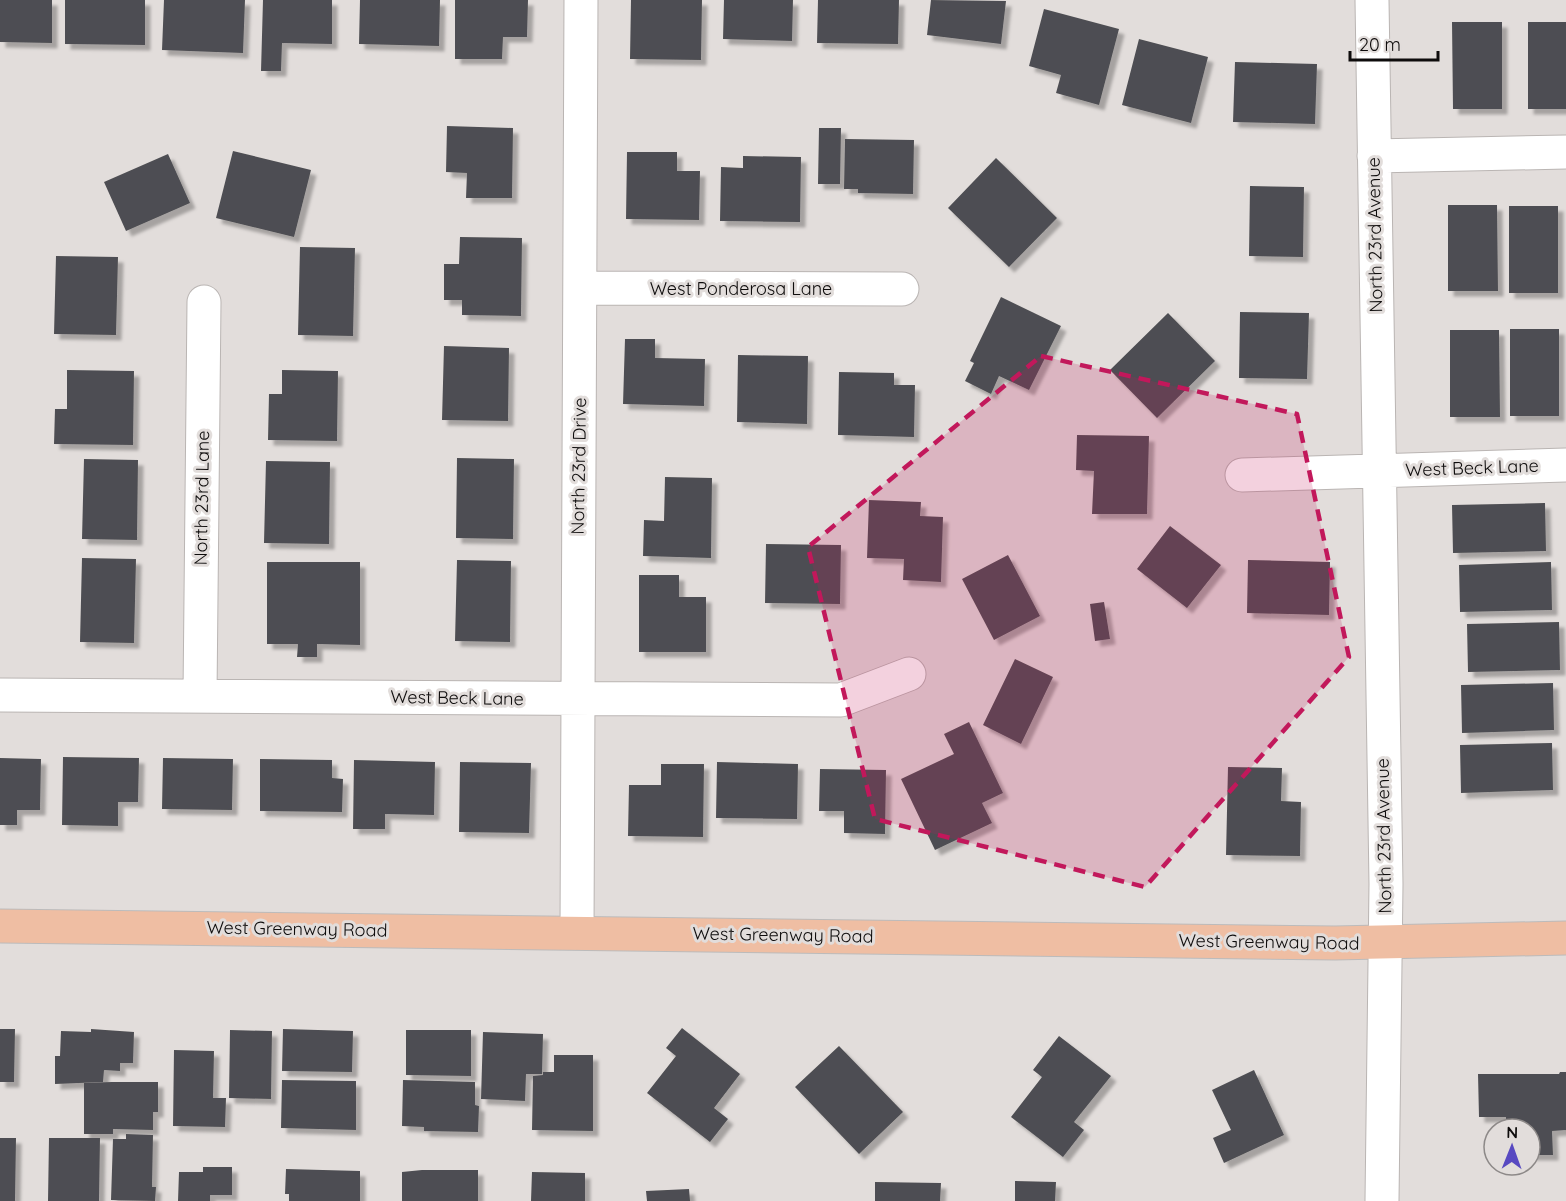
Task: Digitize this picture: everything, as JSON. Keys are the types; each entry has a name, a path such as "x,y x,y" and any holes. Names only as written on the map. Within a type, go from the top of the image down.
{"main road":[{"name":"West Greenway Road","path":"0,926 1386,943 1566,938"}],"street":[{"name":"North 23rd Drive","path":"577,932 576,700 581,0"},
{"name":"North 23rd Avenue","path":"1372,0 1386,943 1382,1201"},
{"path":"1374,156 1566,152"},
{"name":"West Ponderosa Lane","path":"580,288 902,289"},
{"name":"North 23rd Lane","path":"200,695 204,302"},
{"name":"West Beck Lane","path":"1378,471 1566,465"},
{"path":"1242,475 1378,471"},
{"name":"West Beck Lane","path":"0,695 841,700 909,674"}],"highlighted area":[{"path":"1041,356 1297,414 1349,657 1145,887 875,819 808,547"}],"building":[{"path":"0,0 52,0 52,43 0,42"},
{"path":"65,0 145,0 145,45 65,44"},
{"path":"164,0 245,0 243,53 162,50"},
{"path":"263,0 332,0 332,44 282,43 281,71 261,71"},
{"path":"360,0 440,0 439,46 359,44"},
{"path":"455,0 528,0 527,37 503,37 502,59 455,59"},
{"path":"631,0 702,0 701,60 630,59"},
{"path":"724,0 793,0 792,41 723,39"},
{"path":"818,0 899,0 898,44 817,43"},
{"path":"931,0 1006,1 1001,44 927,35"},
{"path":"1044,9 1119,29 1099,105 1056,93 1061,75 1029,66"},
{"path":"1452,22 1502,22 1502,109 1453,109"},
{"path":"1528,22 1566,22 1566,109 1528,109"},
{"path":"1139,39 1208,57 1191,123 1122,105"},
{"path":"1235,62 1317,64 1315,124 1233,122"},
{"path":"447,126 513,128 512,198 466,198 467,173 446,172"},
{"path":"819,128 841,128 840,184 818,184"},
{"path":"845,139 914,140 913,194 858,193 858,189 844,189"},
{"path":"233,151 311,170 294,237 216,218"},
{"path":"627,152 677,152 677,171 700,171 699,220 626,219"},
{"path":"168,154 190,203 126,231 104,182"},
{"path":"743,156 801,157 800,222 720,221 721,167 743,168"},
{"path":"996,158 1057,218 1009,267 948,208"},
{"path":"1250,186 1304,187 1303,257 1249,256"},
{"path":"1448,205 1497,205 1498,291 1448,291"},
{"path":"1509,206 1558,206 1558,293 1509,293"},
{"path":"460,237 522,238 521,316 462,315 462,300 444,300 444,264 459,264"},
{"path":"300,247 355,248 353,336 298,335"},
{"path":"56,256 118,257 116,335 54,334"},
{"path":"1001,297 1061,326 1029,390 999,376 991,394 965,381 974,363 970,361"},
{"path":"1240,312 1309,313 1307,379 1239,378"},
{"path":"1168,313 1215,361 1157,418 1110,370"},
{"path":"1510,329 1559,329 1559,416 1510,416"},
{"path":"1450,330 1499,330 1500,417 1450,417"},
{"path":"625,339 655,339 655,358 705,359 704,406 623,404"},
{"path":"444,346 509,348 508,421 442,420"},
{"path":"738,355 808,356 807,424 737,422"},
{"path":"67,370 134,371 133,445 54,444 55,409 67,409"},
{"path":"282,370 338,371 337,441 268,440 269,394 282,394"},
{"path":"839,372 894,373 894,385 915,385 914,437 838,435"},
{"path":"1077,435 1149,436 1147,514 1092,514 1094,471 1076,470"},
{"path":"457,458 514,459 513,539 456,538"},
{"path":"84,459 138,460 137,540 82,539"},
{"path":"266,461 330,462 329,544 264,543"},
{"path":"665,477 712,478 711,558 643,556 644,520 664,521"},
{"path":"869,500 921,502 920,516 943,517 941,582 903,580 904,559 867,558"},
{"path":"1545,503 1546,551 1453,553 1452,505"},
{"path":"1170,526 1221,565 1187,608 1137,569"},
{"path":"766,544 841,545 840,604 765,603"},
{"path":"1008,555 1040,616 994,640 962,579"},
{"path":"82,558 136,559 134,643 80,642"},
{"path":"457,560 511,561 510,642 455,641"},
{"path":"1248,560 1330,562 1329,615 1247,613"},
{"path":"267,562 360,562 360,645 317,644 317,657 297,657 298,644 267,644"},
{"path":"1551,562 1552,610 1460,612 1459,565"},
{"path":"639,575 679,575 679,597 706,597 706,652 639,652"},
{"path":"1104,602 1110,639 1095,641 1090,604"},
{"path":"1559,622 1560,670 1468,672 1467,624"},
{"path":"1015,659 1053,677 1021,744 983,725"},
{"path":"1553,683 1554,730 1462,733 1461,685"},
{"path":"969,722 1003,793 982,803 992,823 935,850 901,779 954,754 944,734"},
{"path":"1552,743 1553,790 1461,793 1460,745"},
{"path":"63,757 139,758 138,802 118,802 118,826 62,825"},
{"path":"0,758 41,759 40,810 17,810 17,825 0,825"},
{"path":"163,758 233,759 232,810 162,809"},
{"path":"260,759 332,760 332,778 343,779 342,812 260,811"},
{"path":"354,760 435,762 434,815 385,814 385,829 353,829"},
{"path":"460,762 531,763 529,833 459,832"},
{"path":"717,762 798,764 797,819 716,818"},
{"path":"661,764 704,764 703,837 628,836 629,785 661,785"},
{"path":"1228,767 1282,768 1281,801 1301,802 1300,856 1226,855"},
{"path":"820,769 886,770 885,834 844,833 844,811 819,811"},
{"path":"682,1028 740,1074 714,1108 728,1119 710,1142 647,1093 676,1056 666,1048"},
{"path":"0,1029 15,1029 14,1082 0,1082"},
{"path":"91,1029 134,1032 133,1063 120,1063 120,1071 104,1070 103,1082 55,1084 55,1056 60,1056 61,1031 91,1032"},
{"path":"283,1029 353,1031 352,1072 282,1071"},
{"path":"230,1030 272,1031 271,1099 229,1098"},
{"path":"406,1030 471,1030 471,1076 406,1075"},
{"path":"483,1032 543,1034 542,1074 526,1074 525,1101 481,1099"},
{"path":"1059,1036 1111,1076 1074,1122 1084,1130 1063,1157 1011,1117 1042,1077 1033,1070"},
{"path":"839,1046 903,1112 859,1154 795,1087"},
{"path":"174,1050 214,1051 213,1098 226,1098 225,1127 173,1126"},
{"path":"554,1055 593,1055 593,1131 532,1130 533,1076 543,1075 543,1072 554,1072"},
{"path":"1254,1070 1284,1135 1224,1163 1213,1138 1231,1130 1212,1090"},
{"path":"1566,1072 1566,1130 1552,1131 1553,1155 1542,1155 1542,1117 1479,1117 1478,1074 1559,1074"},
{"path":"282,1080 356,1081 356,1130 281,1128"},
{"path":"403,1080 475,1082 475,1105 479,1106 478,1132 424,1131 424,1127 402,1126"},
{"path":"158,1082 158,1112 153,1112 153,1130 113,1129 113,1134 84,1134 84,1083"},
{"path":"126,1134 153,1135 152,1187 156,1187 155,1201 111,1200 113,1139 126,1139"},
{"path":"0,1138 16,1138 15,1201 0,1201"},
{"path":"49,1138 100,1138 99,1201 48,1201"},
{"path":"203,1167 232,1167 232,1195 210,1195 210,1201 178,1201 179,1172 203,1172"},
{"path":"286,1169 360,1171 360,1201 289,1201 289,1194 285,1194"},
{"path":"478,1170 478,1201 402,1201 402,1172"},
{"path":"532,1172 585,1173 585,1201 531,1201"},
{"path":"1015,1181 1056,1182 1055,1201 1015,1201"},
{"path":"875,1182 941,1183 940,1201 875,1201"},
{"path":"689,1189 690,1201 647,1201 646,1191"}]}
